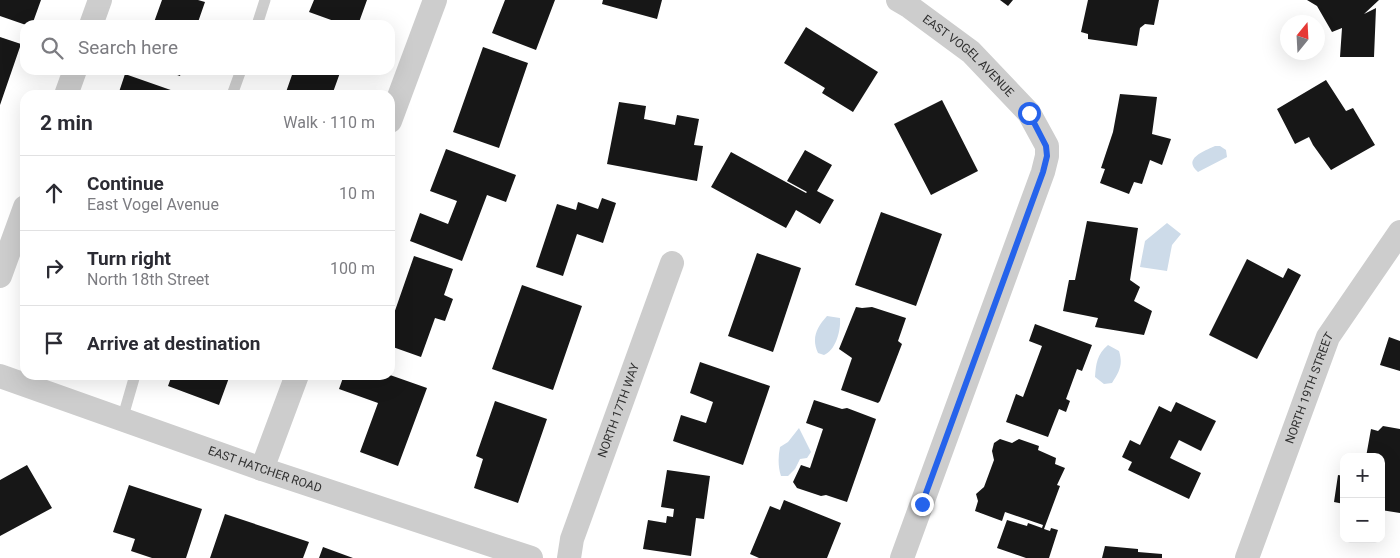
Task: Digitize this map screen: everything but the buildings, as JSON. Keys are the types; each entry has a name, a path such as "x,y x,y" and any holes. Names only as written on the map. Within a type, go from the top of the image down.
{"street":[{"path":"93,20 100,0"},
{"path":"395,108 435,0"},
{"name":"EAST VOGEL AVENUE","path":"898,0 910,6 971,52 1029,113 1046,146 1047,156 1043,172 902,558"},
{"path":"68,90 73,75"},
{"path":"0,276 20,221"},
{"name":"NORTH 19TH STREET","path":"1247,558 1328,337 1400,232"},
{"name":"NORTH 17TH WAY","path":"569,558 572,539 672,263"},
{"name":"EAST HATCHER ROAD","path":"0,376 262,469 531,558"},
{"path":"262,469 294,380"}],"lane":[{"path":"258,20 266,0"},
{"path":"234,90 238,75"},
{"path":"122,420 134,380"}],"water":[{"path":"1215,146 1220,146 1226,150 1227,157 1198,172 1192,163 1193,159"},
{"path":"1167,223 1181,234 1172,245 1167,271 1140,267 1145,241"},
{"path":"827,316 840,318 840,323 839,334 835,344 824,355 818,353 815,338 820,324"},
{"path":"1108,345 1119,351 1121,364 1112,383 1104,384 1095,377 1095,372 1099,356"},
{"path":"799,428 811,452 807,458 800,459 795,469 788,476 781,476 779,469 780,447 788,442"}],"route":[{"path":"922,504 1043,172 1047,156 1046,146 1029,113"}]}
